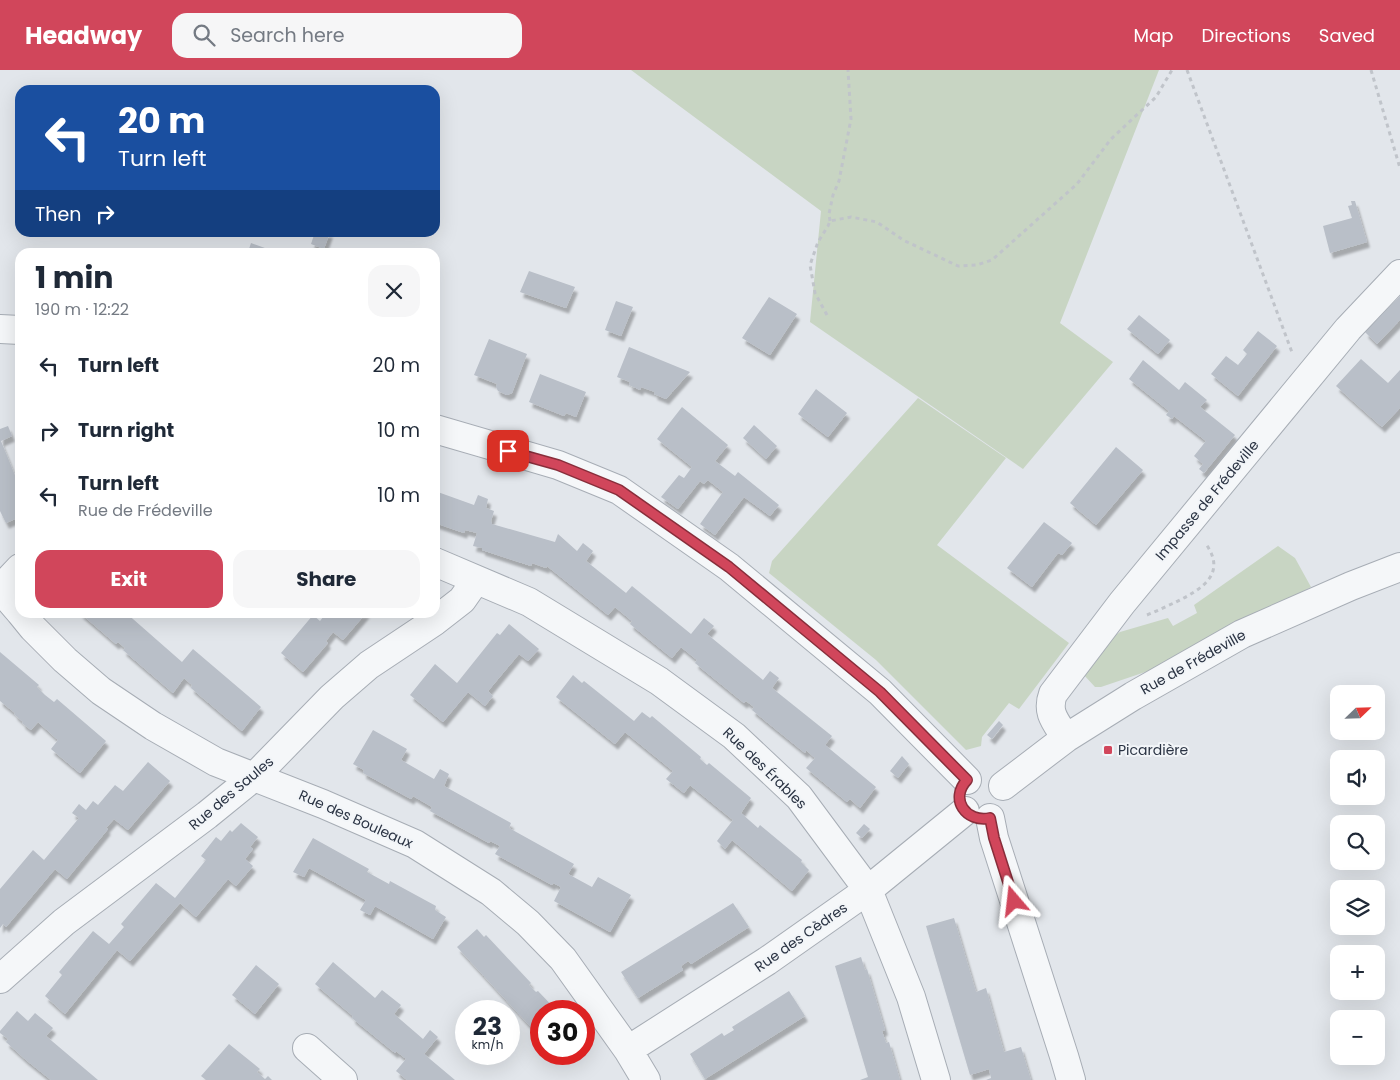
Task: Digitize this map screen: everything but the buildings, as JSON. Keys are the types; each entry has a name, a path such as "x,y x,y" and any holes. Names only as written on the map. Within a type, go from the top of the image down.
{"street":[{"name":"Impasse de Frédeville","path":"1066,738 1050,711 1050,702 1053,694 1113,615 1303,383 1348,329 1400,274"},
{"path":"0,329 15,330"},
{"path":"440,430 558,465 619,490 729,567 880,692 967,780"},
{"name":"Rue des Érables","path":"440,564 529,602 659,681 734,736 799,797 868,890 911,997 936,1080"},
{"name":"Rue de Frédeville","path":"1002,786 1066,738 1133,696 1242,634 1351,586 1400,568"},
{"path":"0,589 15,573"},
{"name":"Rue des Saules","path":"440,617 462,600 476,580"},
{"name":"Rue des Bouleaux","path":"0,589 15,606"},
{"name":"Rue des Bouleaux","path":"26,618 65,660 101,690 153,726 216,762 255,776 415,844 491,892 528,923 563,959 628,1050 646,1080"},
{"name":"Rue des Saules","path":"0,979 64,922 207,815 255,776 332,697 369,666 439,618"},
{"path":"985,774 992,776 1002,786 1005,793 1005,801 997,814 978,815 963,809 960,801 961,787 971,776 985,774"},
{"path":"978,815 994,838 1071,1080"},
{"name":"Rue des Cèdres","path":"628,1050 767,961 978,815"},
{"path":"308,1048 343,1080"}],"path":[{"path":"827,315 815,293 810,265 818,242 830,220 829,214 833,195 839,181 851,119 848,70"},
{"path":"830,220 851,217 877,222 904,240 958,266 977,265 992,260 1077,184 1111,139 1156,97 1172,70"},
{"path":"1187,70 1303,383"},
{"path":"1371,70 1400,168"},
{"path":"1113,615 1128,620 1151,614 1196,592 1210,580 1215,567 1212,553 1204,542 1191,536 1177,536"}],"green space":[{"path":"631,70 1159,70 1060,323 1113,362 1023,469 810,322 821,211"},
{"path":"918,398 1006,458 937,545 1069,643 1019,709 1009,703 982,737 981,746 966,750 876,660 769,573 772,561"},
{"path":"1278,546 1295,558 1311,587 1160,667 1101,687 1095,687 1084,675 1102,645 1120,632 1168,618 1173,626 1197,613 1194,605"}],"place":[{"name":"Picardière","path":"1108,750"}],"route":[{"path":"508,451 558,465 619,490 729,567 880,692 967,780 961,787 960,794 963,809 975,818 982,820 990,818 994,838 1014,901"}]}
